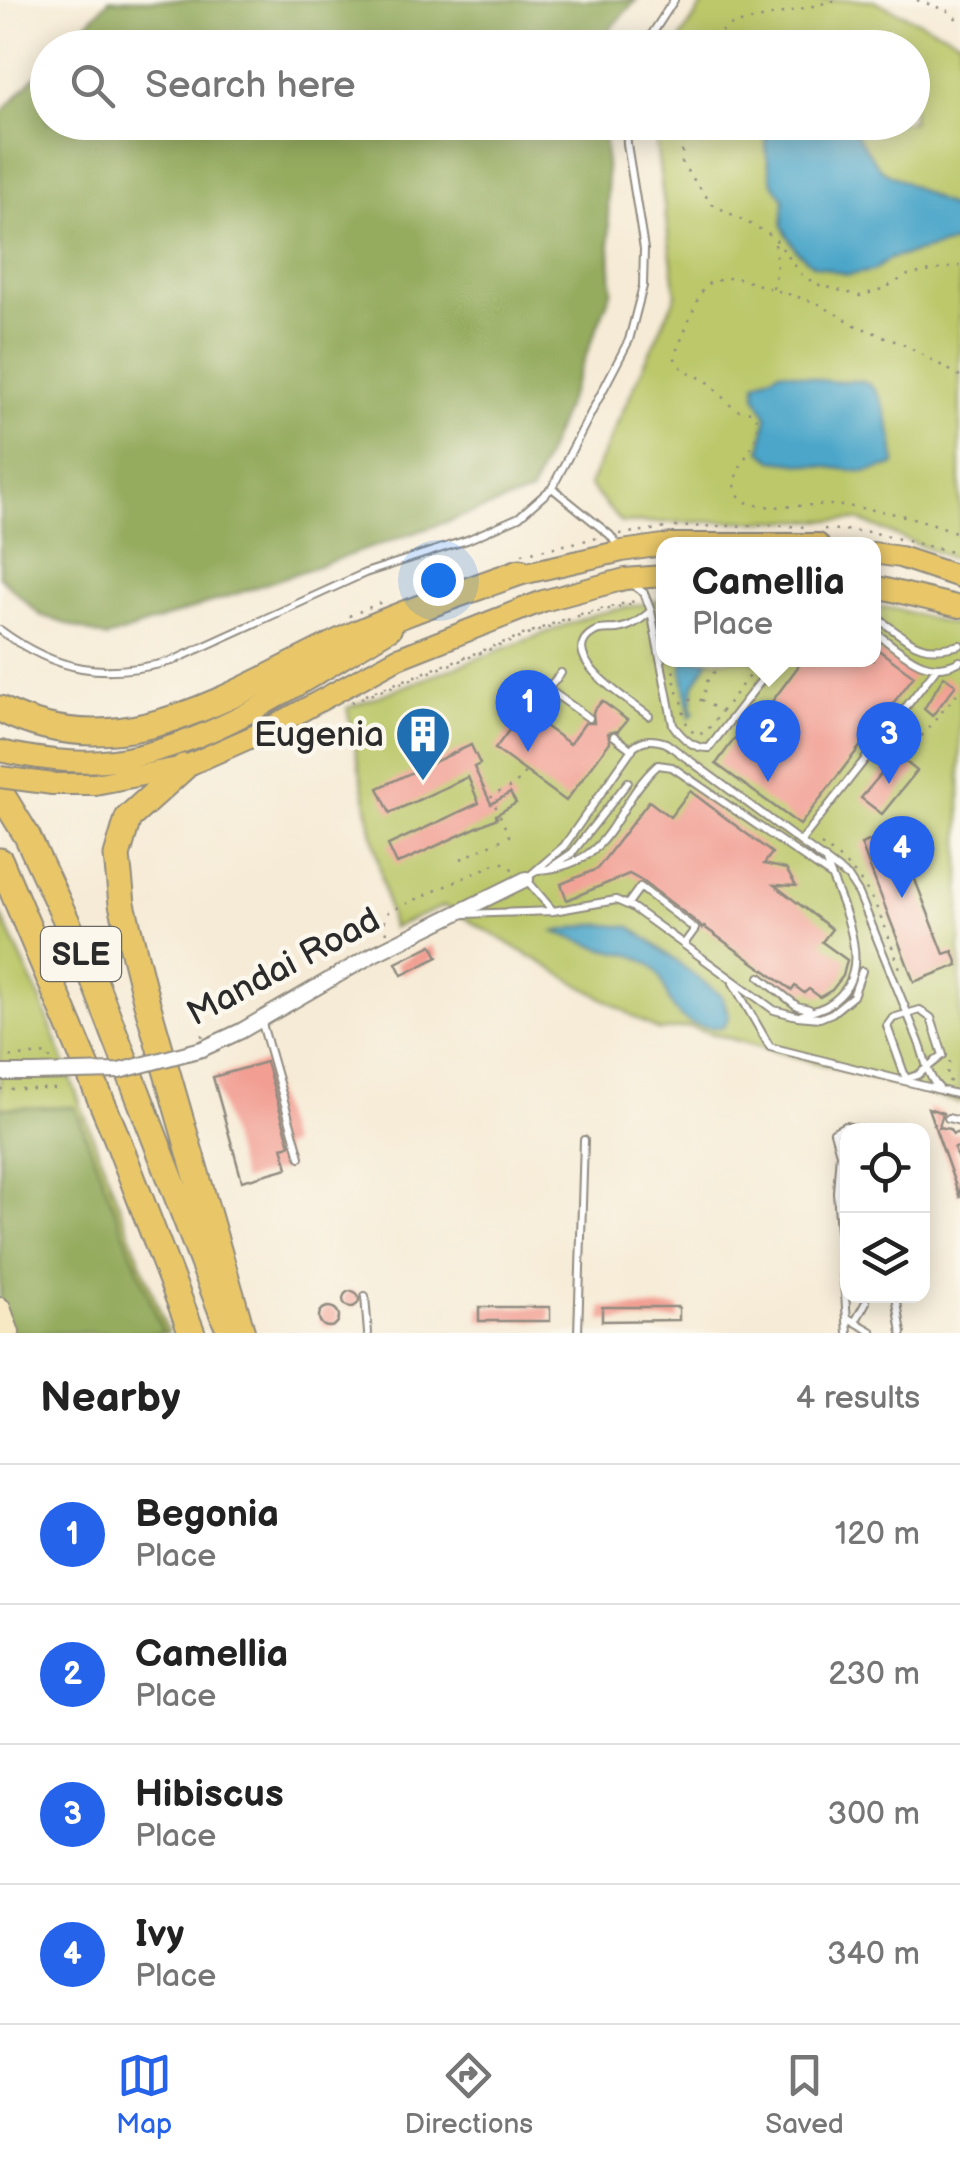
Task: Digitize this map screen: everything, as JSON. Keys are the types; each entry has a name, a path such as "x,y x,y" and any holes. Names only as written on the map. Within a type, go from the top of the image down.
{"highway":[{"path":"0,709 58,730 107,732 187,716 356,634 520,572"},
{"path":"184,767 128,818 117,856 122,904 146,1000 242,1333"},
{"name":"SLE","path":"0,792 27,836 92,978 230,1333"},
{"name":"SLE","path":"0,860 114,1131 192,1333"}],"main road":[{"path":"0,751 41,760 114,760 185,741 242,715 398,625 520,572 656,546"},
{"path":"881,554 960,578"},
{"path":"0,777 53,784 95,784 184,767 262,732 398,658 543,601 616,582 656,577"},
{"path":"881,588 960,607"},
{"path":"0,1308 9,1333"}],"street":[{"name":"Mandai Road","path":"0,1073 119,1070 202,1049 527,875"}],"lane":[{"path":"655,30 674,0"},
{"path":"0,630 49,660 75,667 114,672 142,668 172,660 365,573 484,533 519,517 552,488 629,340 643,286 644,249 627,140"},
{"path":"552,488 610,535 622,551"},
{"path":"616,582 631,584 645,594 656,636"},
{"path":"650,716 595,676 586,664 584,648 588,636 597,629 633,625 651,610"},
{"path":"881,621 924,650 960,645"},
{"path":"881,636 923,666 935,670"},
{"path":"801,842 935,670 960,661"},
{"path":"662,667 673,725 699,748 709,748 772,667"},
{"path":"541,697 561,673"},
{"path":"548,689 589,718"},
{"path":"614,736 632,750"},
{"path":"527,875 564,846 640,741 666,743 848,878 859,894 931,1079 942,1091"},
{"path":"527,875 564,868 599,847 658,765 672,767 830,875"},
{"path":"549,869 572,853 628,782"},
{"path":"797,1016 830,1004 846,989 854,974 854,944 824,857"},
{"path":"527,875 553,911"},
{"path":"628,904 640,887 695,929 684,944"},
{"path":"454,914 553,911 616,900 628,904 774,1010 797,1016 820,1018 832,1013 854,996 862,972"},
{"path":"760,976 803,1009 815,1010"},
{"path":"730,977 770,1047 960,1096"},
{"path":"920,1010 931,1018 943,1055 918,1075 906,1079 887,1026 893,1018 920,1010"},
{"path":"261,1019 300,1157"},
{"path":"948,1118 960,1120"},
{"path":"840,1129 834,1132 840,1153 840,1220"},
{"path":"578,1333 584,1140"},
{"path":"365,1296 368,1333"},
{"path":"846,1303 848,1333"},
{"path":"855,1322 865,1303"},
{"path":"897,1303 902,1333"},
{"path":"846,1317 871,1331"}],"path":[{"path":"724,30 838,0"},
{"path":"917,0 948,11 960,22"},
{"path":"685,140 682,164 712,204 773,236 802,274 816,284 860,296 908,276 960,266"},
{"path":"773,236 777,268 773,289"},
{"path":"960,376 817,303 734,276 710,282 700,294 674,357 682,370 707,381 729,405 752,412 759,422 759,432 736,477 735,487 751,506 830,504 940,526 960,534"},
{"path":"353,698 578,614 636,601 645,594"},
{"path":"347,704 578,616 638,602 645,594"},
{"path":"673,667 676,690 684,700 685,720 697,734 706,732 757,667"},
{"path":"702,700 708,679 719,667"},
{"path":"901,722 921,737 960,690"},
{"path":"684,700 702,700 749,732"},
{"path":"461,859 508,836 491,796 514,785 526,772"},
{"path":"388,939 384,919 388,912 499,862 527,875"},
{"path":"898,962 905,980"},
{"path":"0,1057 49,1054 52,1064"}],"green space":[{"path":"109,0 636,0 609,30 80,30"},
{"path":"706,0 872,0 960,40 960,562 858,520 621,523 589,485 676,295 656,140 930,140 930,30 686,30"},
{"path":"30,82 30,140 605,140 612,290 531,493 107,638 40,615 0,577 0,114"},
{"path":"656,601 656,667 881,667 881,607 960,627 960,1103 689,1027 659,1031 444,906 392,928 347,708 595,614"},
{"path":"0,912 41,1001 168,1333 0,1333"},
{"path":"75,1107 163,1333 0,1333 0,1108"}],"water":[{"path":"766,140 860,140 880,169 960,212 960,241 889,259 873,271 848,275 813,265 796,250 782,226 784,199 772,182"},
{"path":"779,371 827,381 867,383 879,397 888,420 895,465 865,472 773,460 761,451 767,416 756,396 756,383"},
{"path":"705,667 694,685 694,712 690,717 682,669"},
{"path":"594,924 631,927 722,996 729,1016 724,1027 702,1026 677,1013 655,970 646,962 555,932"}],"building":[{"path":"881,652 914,676 800,825 716,764 735,738 741,743 798,667 881,667"},
{"path":"944,676 956,685 932,716 924,709"},
{"path":"602,701 627,720 618,731 608,733 610,742 566,801 495,749 518,718 512,714 518,707 570,744 585,723 594,723 593,712"},
{"path":"471,745 480,764 474,767 491,804 510,793 516,803 497,818 397,864 388,845 479,803 468,777 390,813 378,788"},
{"path":"897,755 917,771 882,814 861,798"},
{"path":"690,791 772,853 764,864 786,869 796,886 774,885 832,929 822,942 847,960 843,976 832,990 820,997 809,989 804,993 795,986 792,990 629,874 567,900 561,884 597,869 649,801 670,817"},
{"path":"896,831 944,954 953,951 958,965 914,982 861,844"},
{"path":"432,945 438,957 402,975 396,963"},
{"path":"266,1062 290,1145 282,1147 288,1168 242,1181 213,1077"},
{"path":"928,1108 943,1113 939,1127 953,1134 960,1132 960,1147 954,1148 960,1166 960,1198"},
{"path":"351,1291 359,1299 351,1307 343,1299"},
{"path":"325,1307 333,1307 339,1317 333,1327 325,1327 319,1321 319,1313"},
{"path":"479,1307 550,1307 550,1321 479,1321"},
{"path":"602,1307 679,1307 679,1320 602,1321"}],"place":[{"name":"Begonia","path":"528,752"},
{"name":"Camellia","path":"768,782"},
{"name":"Eugenia","path":"423,783"},
{"name":"Hibiscus","path":"889,784"},
{"name":"Ivy","path":"902,898"}]}
